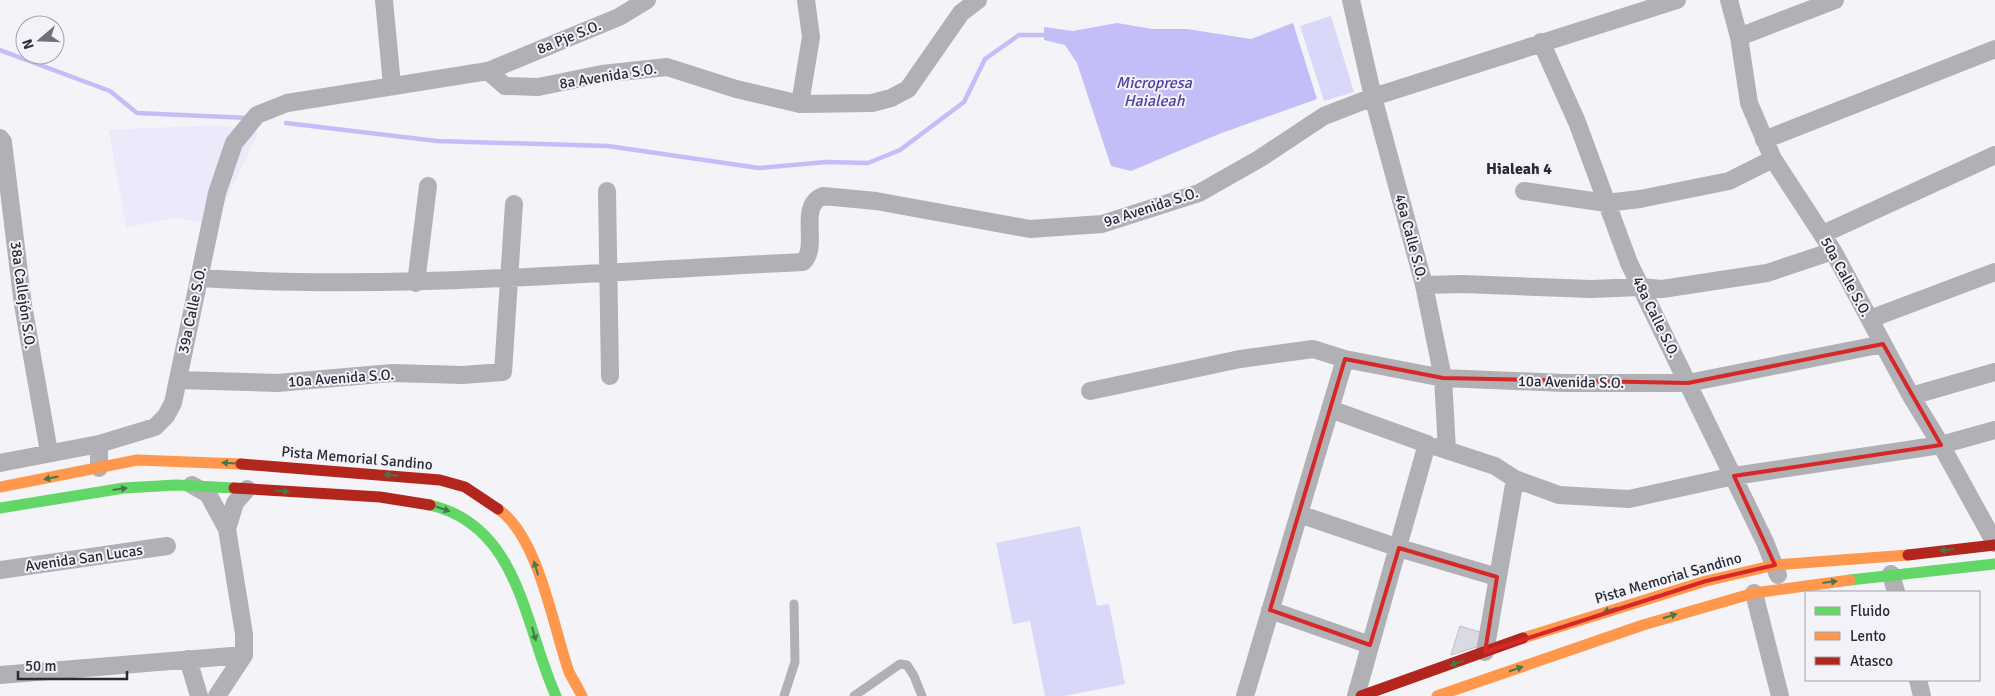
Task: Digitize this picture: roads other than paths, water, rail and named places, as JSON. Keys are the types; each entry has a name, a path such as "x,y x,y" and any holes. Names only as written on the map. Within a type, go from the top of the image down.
{"main road":[{"name":"Pista Memorial Sandino","path":"0,487 137,460 181,460 307,468 440,480 465,487 502,512 518,530 533,558 567,665 582,696"},
{"path":"37,503 56,490 94,482 97,479 99,468"},
{"path":"0,508 142,486 192,485 363,495 442,508 467,520 488,537 513,574 529,619 546,677 556,696"},
{"name":"Pista Memorial Sandino","path":"1361,696 1554,627 1706,580 1775,565 1911,555 1995,544"},
{"path":"1437,696 1642,625 1754,592 1891,574 1995,564"}],"street":[{"path":"384,0 392,85 488,71"},
{"name":"8a Pje S.O.","path":"488,71 619,17 647,0"},
{"path":"800,104 811,37 806,0"},
{"name":"8a Avenida S.O.","path":"488,71 505,86 538,87 602,74 667,67 736,89 800,104 872,103 891,98 908,89 961,13 978,0"},
{"name":"46a Calle S.O.","path":"1351,0 1373,97 1424,285 1444,378 1447,450"},
{"name":"9a Avenida S.O.","path":"609,271 803,262 810,250 809,225 812,205 817,198 823,196 876,201 1030,229 1102,224 1199,193 1259,159 1324,116 1373,97 1677,0"},
{"name":"50a Calle S.O.","path":"1729,0 1739,38 1749,103 1773,159 1833,251 1911,396 1941,445 1995,544"},
{"path":"1739,38 1835,0"},
{"name":"48a Calle S.O.","path":"1541,42 1577,122 1629,263 1734,476 1775,565 1781,587"},
{"path":"1764,140 1995,49"},
{"name":"39a Calle S.O.","path":"0,463 99,444 155,427 166,416 173,403 217,192 234,142 257,115 287,103 392,85"},
{"name":"38a Callejón S.O.","path":"0,138 23,305 50,452"},
{"path":"1823,234 1995,155"},
{"path":"1524,191 1606,203 1690,190 1729,181 1773,159"},
{"path":"416,283 428,186"},
{"path":"607,191 610,376"},
{"path":"507,278 514,204"},
{"path":"1424,285 1591,289 1641,287 1662,289 1766,273 1833,251"},
{"path":"199,278 245,281 416,283 609,271"},
{"path":"1870,319 1995,272"},
{"name":"10a Avenida S.O.","path":"178,380 276,383 392,374 462,375 503,372 507,278"},
{"name":"10a Avenida S.O.","path":"1090,391 1240,359 1313,349 1345,359 1444,378 1564,383 1688,383 1796,363 1883,344"},
{"path":"1245,696 1345,359"},
{"path":"1911,396 1995,372"},
{"path":"1330,409 1495,466 1515,479 1559,495 1629,499 1734,476 1941,445 1995,430"},
{"path":"99,444 99,468"},
{"path":"1356,696 1427,444"},
{"path":"1485,652 1515,479"},
{"path":"192,485 208,494 227,529 244,634 244,655 217,696"},
{"path":"227,529 235,503 247,489"},
{"path":"1299,514 1399,548 1497,577"},
{"name":"Avenida San Lucas","path":"0,570 167,546"},
{"path":"1891,574 1896,591"},
{"path":"1754,592 1780,696"},
{"path":"1270,610 1370,645"},
{"path":"0,675 244,655"},
{"path":"188,659 199,696"},
{"path":"1918,681 1922,696"}],"lane":[{"path":"784,696 796,662 794,604"},
{"path":"854,696 900,664 907,665 914,676 922,696"}],"water":[{"name":"Micropresa Haialeah","path":"1117,23 1152,29 1187,29 1251,39 1293,23 1317,99 1219,134 1131,171 1111,166 1077,63 1065,45 1044,40 1044,27 1073,31"}],"waterway":[{"path":"286,123 437,141 608,146 759,168 826,162 868,163 900,150 964,102 985,59 1019,35 1044,35"},
{"path":"0,50 110,91 137,113 249,118"}],"district":[{"name":"Hialeah 4","path":"1519,169"}]}
